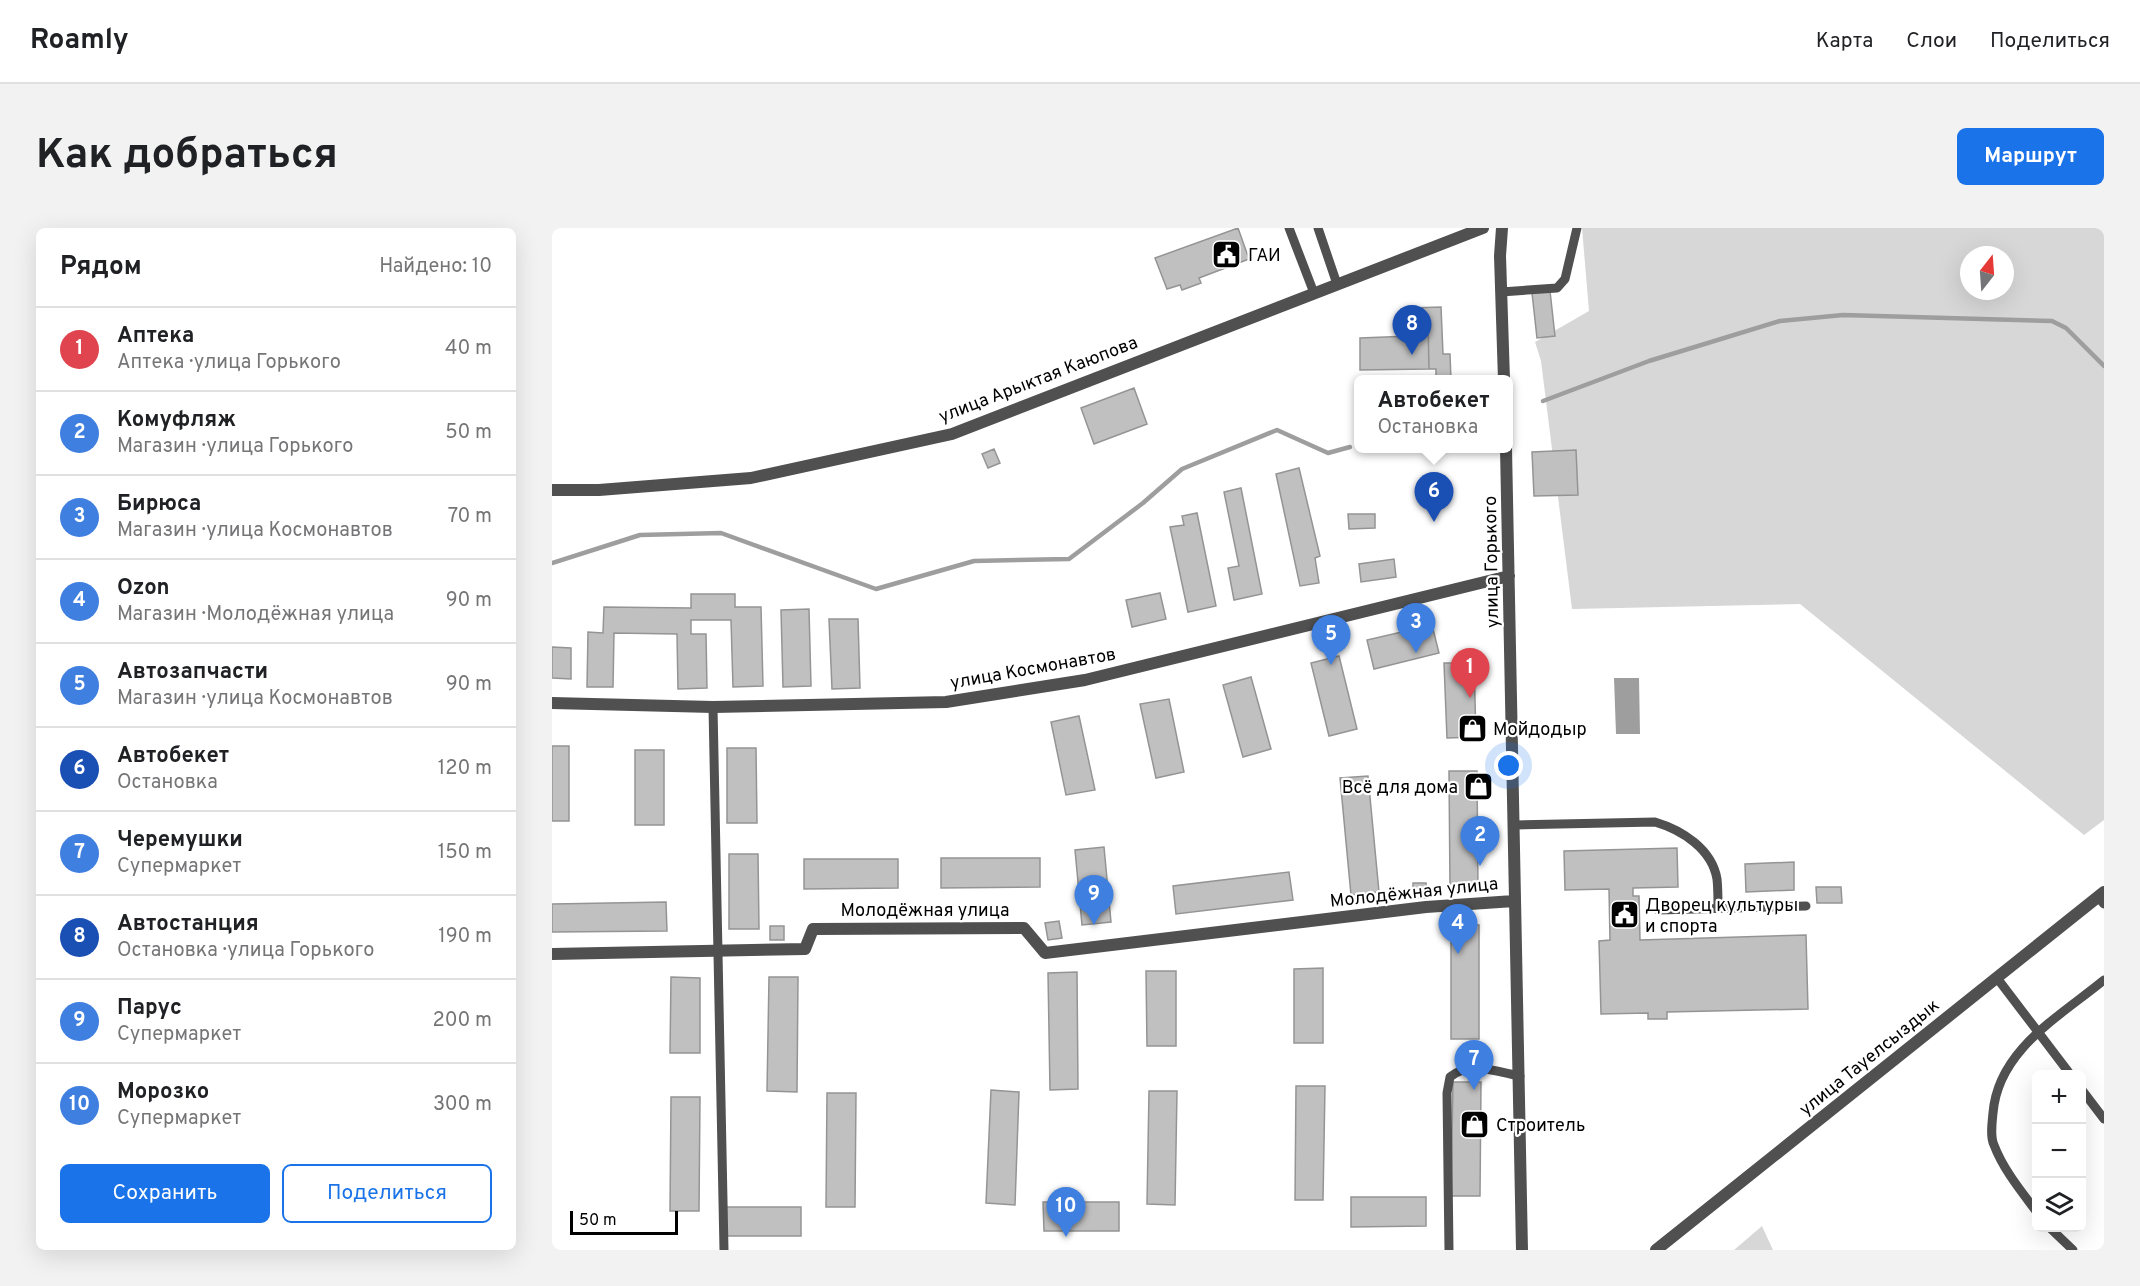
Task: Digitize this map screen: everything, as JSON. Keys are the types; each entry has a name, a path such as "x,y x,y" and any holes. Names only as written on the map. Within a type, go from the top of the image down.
{"street":[{"name":"улица Арыктая Каюпова","path":"552,490 599,490 751,478 952,434 1483,228"},
{"path":"1503,228 1501,292 1504,375"},
{"name":"улица Горького","path":"1506,453 1522,1250"},
{"name":"улица Космонавтов","path":"552,703 713,707 946,702 1085,680 1509,576"},
{"name":"улица Тауелсыздык","path":"1656,1250 1997,978 2102,898"},
{"name":"Молодёжная улица","path":"552,954 805,949 813,929 1024,928 1045,953 1426,907 1514,901"}],"lane":[{"path":"1289,228 1314,293"},
{"path":"1318,228 1337,284"},
{"path":"1501,292 1557,288 1565,279 1577,228"},
{"path":"713,707 724,1250"},
{"path":"1513,825 1655,822 1674,827 1689,836 1705,855 1717,878 1718,908"},
{"path":"1658,910 1806,906"},
{"path":"1997,978 2067,1070"},
{"path":"2032,1205 2016,1184 1993,1144 1994,1094 2018,1051 2104,980"},
{"path":"1449,1250 1447,1093 1450,1077 1459,1070 1471,1068 1520,1076"},
{"path":"2086,1095 2104,1119"},
{"path":"2055,1232 2073,1250"}],"shaded area":[{"path":"1582,228 2104,228 2104,820 2084,835 1800,604 1572,609 1541,361 1535,342 1589,311"},
{"path":"1614,678 1639,678 1640,734 1616,734"},
{"path":"1762,1226 1773,1250 1734,1250"}],"building":[{"path":"1238,228 1249,259 1199,278 1201,283 1182,290 1180,285 1167,289 1155,258"},
{"path":"1550,291 1555,336 1537,338 1532,293"},
{"path":"1441,307 1443,354 1450,354 1451,375 1436,375 1436,369 1429,369 1428,323 1410,324 1410,308"},
{"path":"1428,323 1429,369 1360,370 1360,338 1411,336 1410,324"},
{"path":"1134,388 1147,424 1094,444 1081,408"},
{"path":"994,449 1000,463 988,468 982,454"},
{"path":"1576,450 1578,495 1534,496 1532,452"},
{"path":"1299,468 1320,556 1315,558 1319,583 1300,586 1276,474"},
{"path":"1241,488 1262,594 1234,600 1228,568 1239,566 1224,492"},
{"path":"1197,513 1216,606 1188,612 1170,527 1184,525 1182,516"},
{"path":"1348,514 1375,514 1375,528 1349,529"},
{"path":"1394,559 1396,577 1361,582 1359,564"},
{"path":"1160,593 1166,619 1132,627 1126,600"},
{"path":"691,594 735,594 735,607 761,607 763,686 733,687 731,620 691,620 691,634 706,634 707,688 678,689 677,634 614,633 613,687 587,687 588,632 603,633 604,607 691,608"},
{"path":"809,609 811,686 783,687 781,610"},
{"path":"829,619 858,619 860,688 832,689"},
{"path":"1432,625 1439,653 1374,669 1367,640"},
{"path":"552,647 571,648 571,679 552,678"},
{"path":"1339,656 1357,729 1329,736 1311,663"},
{"path":"1444,663 1474,663 1476,737 1447,738"},
{"path":"1251,677 1271,749 1243,757 1223,685"},
{"path":"1169,699 1184,772 1156,778 1140,704"},
{"path":"1079,716 1095,790 1066,795 1051,722"},
{"path":"552,746 569,746 569,821 552,821"},
{"path":"727,748 756,748 757,823 727,823"},
{"path":"635,750 664,750 664,825 635,825"},
{"path":"1449,771 1477,771 1478,888 1450,888"},
{"path":"1368,776 1379,892 1351,895 1340,778"},
{"path":"1104,847 1111,922 1082,925 1075,850"},
{"name":"Дворец культуры и спорта","path":"1677,848 1678,887 1633,888 1633,896 1639,896 1640,940 1806,935 1808,1009 1667,1012 1667,1019 1648,1019 1648,1013 1601,1014 1599,941 1610,940 1609,889 1565,890 1564,851"},
{"path":"729,854 758,854 759,929 729,929"},
{"path":"941,858 1040,858 1040,887 941,888"},
{"path":"804,859 898,859 898,888 804,889"},
{"path":"1794,862 1794,890 1746,892 1745,864"},
{"path":"1289,872 1293,900 1176,914 1173,886"},
{"path":"1413,883 1426,883 1427,898 1413,898"},
{"path":"1816,887 1841,887 1842,903 1817,903"},
{"path":"666,902 667,931 552,932 552,904"},
{"path":"1059,921 1062,938 1048,940 1045,923"},
{"path":"1451,925 1479,925 1479,1039 1451,1039"},
{"path":"770,926 784,926 784,940 770,940"},
{"path":"1323,968 1323,1043 1294,1043 1294,969"},
{"path":"1146,971 1176,971 1176,1046 1147,1046"},
{"path":"1077,972 1078,1089 1050,1090 1048,973"},
{"path":"671,977 700,978 700,1053 670,1053"},
{"path":"769,977 798,977 797,1092 767,1091"},
{"path":"1453,1082 1481,1082 1480,1196 1451,1196"},
{"path":"1296,1086 1325,1086 1323,1200 1295,1200"},
{"path":"991,1090 1019,1092 1015,1205 986,1203"},
{"path":"1149,1091 1177,1091 1175,1205 1147,1204"},
{"path":"827,1093 856,1093 855,1207 826,1207"},
{"path":"671,1097 700,1097 699,1211 670,1211"},
{"path":"1351,1197 1426,1197 1426,1226 1351,1227"},
{"path":"1043,1202 1119,1202 1119,1231 1044,1231"},
{"path":"725,1207 801,1207 801,1236 725,1236"}],"waterway":[{"path":"1543,401 1649,361 1780,321 1843,315 2052,321 2066,328 2104,366"},
{"path":"552,563 640,535 721,533 876,589 974,561 1069,559 1143,503 1182,469 1277,430 1328,453 1350,447"}],"place":[{"name":"ГАИ","path":"1227,255"},
{"name":"Автостанция","path":"1412,355"},
{"name":"Автобекет","path":"1434,522"},
{"name":"Бирюса","path":"1416,653"},
{"name":"Автозапчасти","path":"1331,665"},
{"name":"Аптека","path":"1470,698"},
{"name":"Мойдодыр","path":"1472,729"},
{"name":"Всё для дома","path":"1479,787"},
{"name":"Комуфляж","path":"1480,866"},
{"name":"Дворец культуры и спорта","path":"1624,915"},
{"name":"Парус","path":"1094,925"},
{"name":"Ozon","path":"1458,954"},
{"name":"Черемушки","path":"1474,1090"},
{"name":"Строитель","path":"1475,1125"},
{"name":"Морозко","path":"1066,1237"}]}
